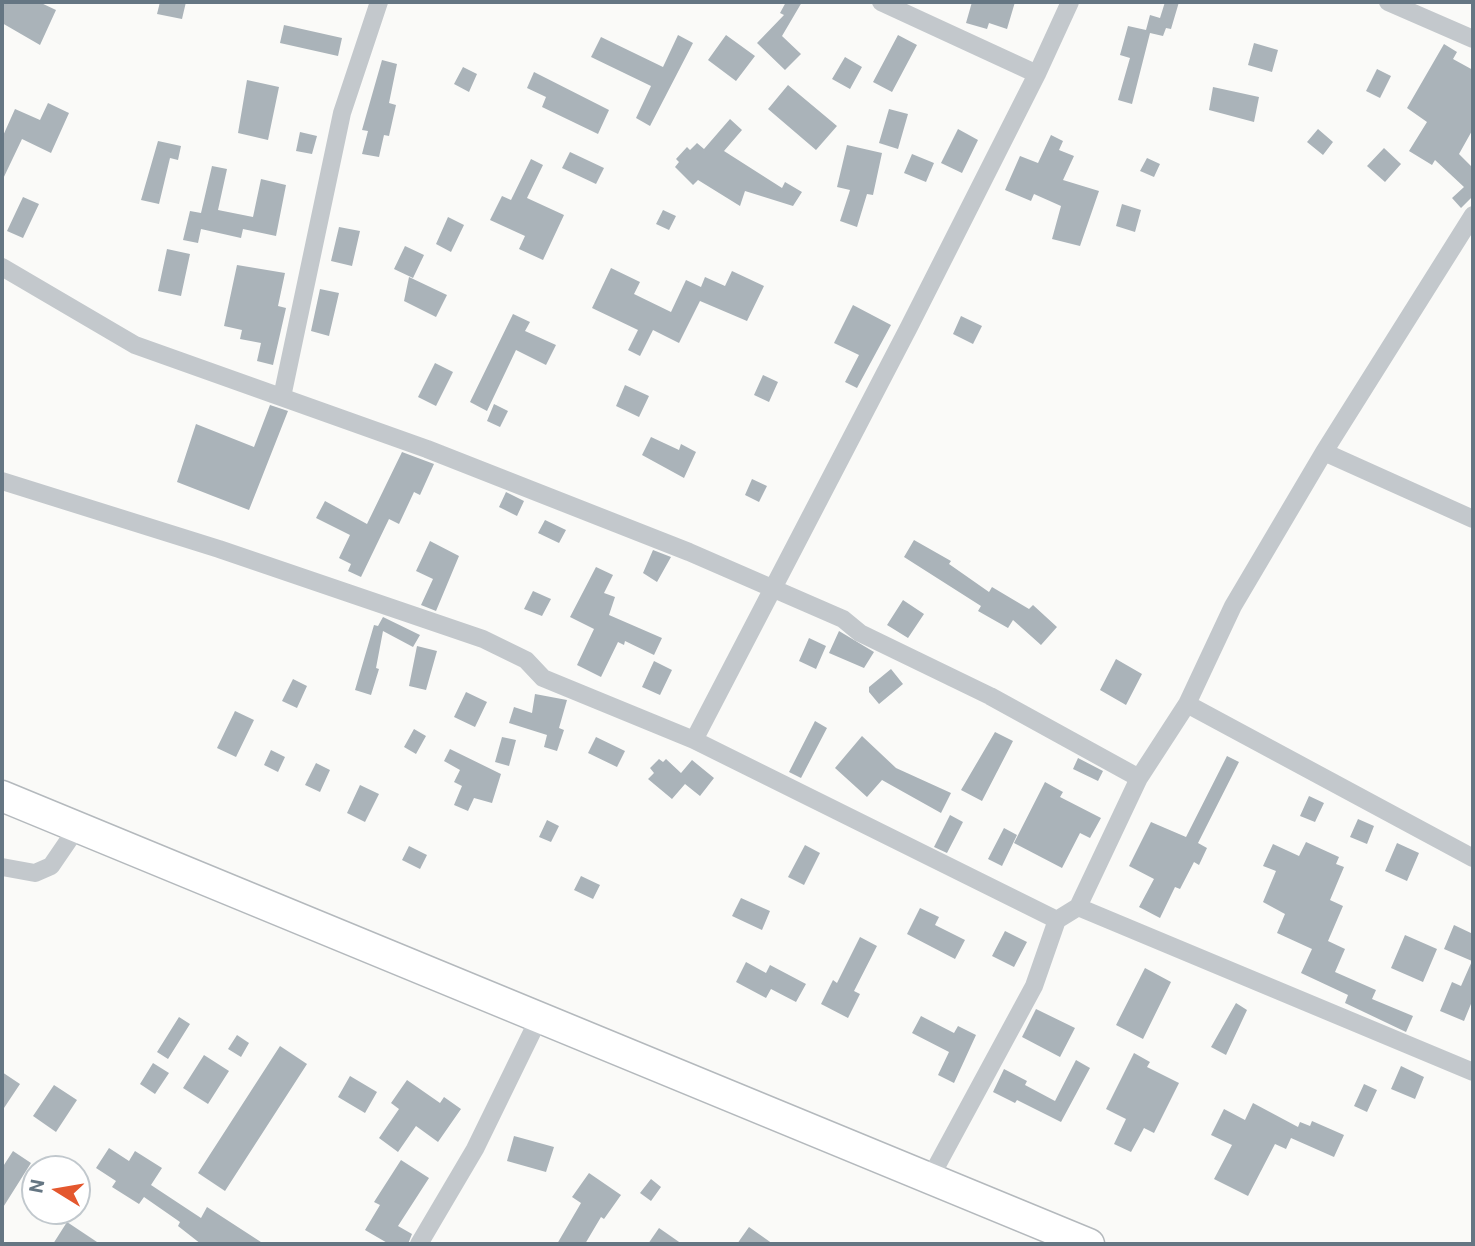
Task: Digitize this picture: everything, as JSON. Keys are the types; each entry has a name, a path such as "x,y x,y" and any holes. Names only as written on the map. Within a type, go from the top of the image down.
{"highway":[{"path":"2,796 1089,1244"}],"street":[{"path":"282,397 342,113 379,2"},
{"path":"881,2 1037,74"},
{"path":"694,740 1037,74 1070,2"},
{"path":"1388,2 1473,38"},
{"path":"929,1180 1034,986 1057,920 1078,907 1139,778 1187,704 1233,607 1324,452 1473,215"},
{"path":"2,267 135,345 427,449 689,552 844,619 860,633 990,696 1139,778"},
{"path":"1324,452 1473,520"},
{"path":"2,481 219,549 483,639 526,660 543,678 694,740 1057,920"},
{"path":"1187,704 1473,858"},
{"path":"2,867 36,873 51,866 78,828"},
{"path":"1078,907 1473,1072"},
{"path":"419,1244 475,1149 539,1018"}],"building":[{"path":"2,2 39,2 56,10 40,45 2,23"},
{"path":"160,2 186,2 182,19 157,14"},
{"path":"786,2 802,2 782,36 801,54 785,70 757,43 784,15 780,13"},
{"path":"972,2 1015,2 1007,29 989,23 987,29 966,23"},
{"path":"1165,2 1179,2 1171,29 1166,28 1163,36 1150,33 1132,104 1118,100 1130,58 1120,55 1128,26 1146,30 1150,15 1160,18"},
{"path":"284,25 342,38 338,56 280,43"},
{"path":"678,35 693,43 650,126 636,118 651,86 591,57 601,37 663,67"},
{"path":"726,35 755,56 736,81 708,60"},
{"path":"898,35 917,45 892,92 873,82"},
{"path":"1254,43 1278,50 1272,72 1248,65"},
{"path":"1444,44 1457,52 1453,59 1473,70 1473,129 1459,154 1473,168 1473,196 1461,208 1452,198 1464,187 1435,160 1432,165 1409,151 1427,122 1407,108"},
{"path":"845,57 862,67 850,89 832,79"},
{"path":"382,60 397,64 389,103 396,105 389,136 384,135 379,157 362,154 368,131 362,130"},
{"path":"463,67 477,74 469,92 454,84"},
{"path":"1377,69 1391,76 1380,98 1366,91"},
{"path":"534,72 609,110 598,134 542,107 546,97 527,88"},
{"path":"247,80 279,87 268,140 238,133"},
{"path":"788,85 837,126 816,150 768,109"},
{"path":"1213,87 1259,97 1254,122 1209,110"},
{"path":"48,103 69,113 51,153 22,139 2,181 2,138 15,109 40,120"},
{"path":"889,109 908,114 898,149 879,143"},
{"path":"730,119 742,130 724,151 782,188 785,182 802,192 793,206 745,191 740,206 698,180 693,185 675,167 679,162 676,159 687,147 690,150 697,143 704,149"},
{"path":"958,129 978,140 962,173 941,163"},
{"path":"1318,129 1333,142 1323,155 1307,142"},
{"path":"300,132 317,136 312,154 296,151"},
{"path":"1051,135 1063,141 1059,150 1074,156 1063,180 1099,191 1080,246 1052,239 1061,206 1034,194 1031,201 1005,190 1020,156 1038,163"},
{"path":"158,141 181,146 178,160 170,158 159,204 141,200"},
{"path":"847,145 882,153 873,195 867,194 857,227 840,221 850,190 837,187"},
{"path":"1384,148 1401,164 1385,182 1367,166"},
{"path":"570,152 604,168 596,184 562,168"},
{"path":"912,154 934,163 926,182 904,173"},
{"path":"1147,158 1160,164 1154,177 1140,171"},
{"path":"531,159 543,165 527,198 564,215 543,260 519,249 525,236 490,220 502,196 511,200"},
{"path":"212,166 227,169 218,210 253,217 261,179 286,185 276,236 243,229 241,238 201,229 198,243 183,240 190,211 201,213"},
{"path":"23,197 39,204 23,238 7,231"},
{"path":"1122,204 1141,210 1135,232 1116,226"},
{"path":"663,210 676,216 669,230 656,224"},
{"path":"448,217 464,225 451,252 436,244"},
{"path":"339,227 360,231 352,266 331,261"},
{"path":"405,246 424,255 413,278 394,269"},
{"path":"167,249 190,254 181,296 158,291"},
{"path":"237,265 285,273 278,306 286,308 273,365 257,361 261,343 240,339 242,330 224,326"},
{"path":"611,268 640,282 634,294 671,312 686,280 701,287 705,277 725,286 732,271 764,286 747,321 700,301 679,343 653,330 640,356 628,350 638,330 592,308"},
{"path":"409,277 447,295 436,317 404,301"},
{"path":"320,289 339,293 329,336 311,331"},
{"path":"853,305 891,325 857,388 845,382 859,355 834,343"},
{"path":"513,314 530,322 525,331 556,345 546,365 516,350 487,411 470,402"},
{"path":"961,316 982,326 973,344 953,334"},
{"path":"435,363 453,372 436,406 418,397"},
{"path":"763,375 778,382 769,402 754,395"},
{"path":"625,385 649,396 639,417 616,406"},
{"path":"494,404 508,411 500,427 487,421"},
{"path":"270,405 288,411 249,510 177,482 196,424 254,447"},
{"path":"651,437 679,450 681,444 696,452 684,478 642,455"},
{"path":"402,452 434,464 420,495 414,492 399,524 389,519 361,577 348,571 351,564 339,558 350,535 316,518 325,501 367,524"},
{"path":"752,479 767,486 759,502 745,495"},
{"path":"506,492 524,501 517,516 499,507"},
{"path":"545,520 566,530 559,543 538,533"},
{"path":"914,540 951,561 949,564 989,592 992,587 1029,609 1033,605 1057,627 1041,645 1013,620 1008,628 978,611 981,606 904,557"},
{"path":"430,541 459,556 436,611 421,605 433,579 416,571"},
{"path":"653,550 671,557 657,582 643,573"},
{"path":"596,567 613,575 604,593 615,597 609,615 662,638 654,655 625,641 624,645 618,642 601,677 577,665 594,629 570,617"},
{"path":"533,591 551,599 542,616 524,609"},
{"path":"903,600 924,614 908,638 887,625"},
{"path":"383,617 420,635 413,647 383,631 376,668 379,669 371,695 355,690 374,625 378,626"},
{"path":"839,631 874,652 864,668 829,653"},
{"path":"809,638 826,646 816,669 799,661"},
{"path":"417,646 437,651 426,690 409,686"},
{"path":"1116,659 1142,674 1126,705 1100,690"},
{"path":"654,661 672,670 660,695 642,687"},
{"path":"891,669 903,684 879,704 869,692 869,687"},
{"path":"293,679 307,686 297,708 282,701"},
{"path":"466,692 487,702 475,727 454,717"},
{"path":"535,694 567,700 559,728 564,730 557,751 544,747 547,735 509,723 514,707 532,713"},
{"path":"235,711 254,720 236,757 217,748"},
{"path":"815,721 827,728 801,778 789,772"},
{"path":"414,729 426,736 416,754 404,747"},
{"path":"995,732 1013,741 982,801 961,790"},
{"path":"862,736 896,768 951,793 941,813 882,780 867,797 835,768"},
{"path":"502,737 516,740 509,766 495,762"},
{"path":"596,737 625,751 617,767 588,753"},
{"path":"450,749 501,774 492,803 474,798 468,811 454,805 462,786 454,782 460,770 444,761"},
{"path":"271,750 285,757 278,772 264,765"},
{"path":"1227,756 1239,762 1198,843 1207,848 1199,865 1194,862 1180,889 1175,887 1160,918 1139,907 1154,879 1129,866 1151,822 1186,837"},
{"path":"1078,758 1103,771 1098,781 1073,769"},
{"path":"659,759 663,762 666,759 681,773 692,760 714,778 700,796 685,784 672,799 648,779 654,773 650,768"},
{"path":"316,763 330,770 320,792 305,785"},
{"path":"1045,782 1063,792 1060,797 1101,818 1090,838 1080,833 1062,868 1014,843"},
{"path":"360,785 379,794 365,822 347,813"},
{"path":"1309,796 1324,803 1315,822 1300,816"},
{"path":"950,815 963,822 947,853 934,847"},
{"path":"1358,819 1374,826 1367,844 1350,837"},
{"path":"547,820 559,826 551,842 539,837"},
{"path":"1004,828 1017,835 1002,866 988,859"},
{"path":"1306,842 1339,857 1336,864 1344,867 1330,900 1343,906 1328,941 1345,949 1335,972 1376,990 1372,999 1413,1016 1406,1032 1345,1003 1348,995 1301,973 1312,949 1277,933 1285,914 1263,902 1276,871 1263,866 1273,844 1299,856"},
{"path":"1397,843 1419,853 1407,881 1385,871"},
{"path":"805,845 820,853 804,885 788,877"},
{"path":"409,846 427,855 420,869 402,860"},
{"path":"581,876 600,885 593,899 574,890"},
{"path":"741,898 770,911 762,930 732,916"},
{"path":"920,908 939,917 935,925 965,940 955,959 907,934"},
{"path":"1454,925 1473,934 1473,999 1464,1021 1440,1011 1452,982 1461,986 1472,961 1444,949"},
{"path":"1005,931 1027,942 1014,967 992,956"},
{"path":"1405,935 1437,949 1423,982 1391,968"},
{"path":"860,937 877,946 854,991 860,994 848,1018 821,1004 833,980 837,983"},
{"path":"746,962 766,973 770,965 806,984 796,1002 771,989 766,998 736,982"},
{"path":"1145,968 1171,982 1143,1039 1116,1025"},
{"path":"1236,1003 1247,1010 1226,1055 1211,1047"},
{"path":"1036,1009 1075,1028 1060,1057 1022,1037"},
{"path":"921,1016 954,1033 958,1026 976,1035 954,1083 938,1075 949,1052 912,1033"},
{"path":"179,1017 190,1024 168,1059 157,1052"},
{"path":"237,1035 249,1043 241,1057 228,1049"},
{"path":"280,1046 307,1064 225,1191 198,1173"},
{"path":"1134,1053 1150,1062 1147,1067 1179,1083 1154,1133 1144,1128 1131,1152 1114,1144 1126,1119 1106,1109"},
{"path":"204,1055 229,1071 208,1104 183,1088"},
{"path":"1076,1060 1090,1068 1061,1122 1017,1100 1015,1103 993,1092 1004,1069 1027,1081 1025,1085 1055,1101"},
{"path":"153,1063 169,1073 155,1094 140,1084"},
{"path":"1401,1066 1424,1077 1415,1099 1391,1089"},
{"path":"2,1072 20,1084 2,1111"},
{"path":"350,1076 377,1092 365,1113 338,1097"},
{"path":"407,1080 440,1103 444,1097 461,1109 438,1142 416,1126 398,1152 379,1138 399,1109 391,1103"},
{"path":"1364,1084 1377,1090 1367,1112 1354,1106"},
{"path":"54,1085 77,1100 56,1132 33,1116"},
{"path":"1253,1103 1298,1127 1300,1122 1310,1126 1312,1121 1344,1135 1334,1157 1291,1138 1286,1149 1275,1144 1248,1196 1214,1179 1232,1145 1211,1135 1224,1109 1245,1120"},
{"path":"514,1136 554,1147 546,1172 507,1161"},
{"path":"109,1148 129,1161 135,1151 162,1168 151,1185 201,1218 207,1207 264,1244 201,1244 178,1226 180,1222 144,1197 139,1204 112,1187 116,1181 96,1168"},
{"path":"13,1151 21,1156 21,1179 2,1209 2,1168"},
{"path":"401,1160 429,1178 398,1226 412,1234 408,1244 389,1244 365,1230 380,1205 374,1202"},
{"path":"589,1173 621,1195 604,1219 601,1217 585,1244 557,1244 581,1203 572,1197"},
{"path":"651,1179 661,1187 651,1201 640,1193"},
{"path":"65,1225 72,1225 100,1244 53,1244"},
{"path":"749,1227 773,1244 737,1244"},
{"path":"659,1228 682,1244 648,1244"}]}
